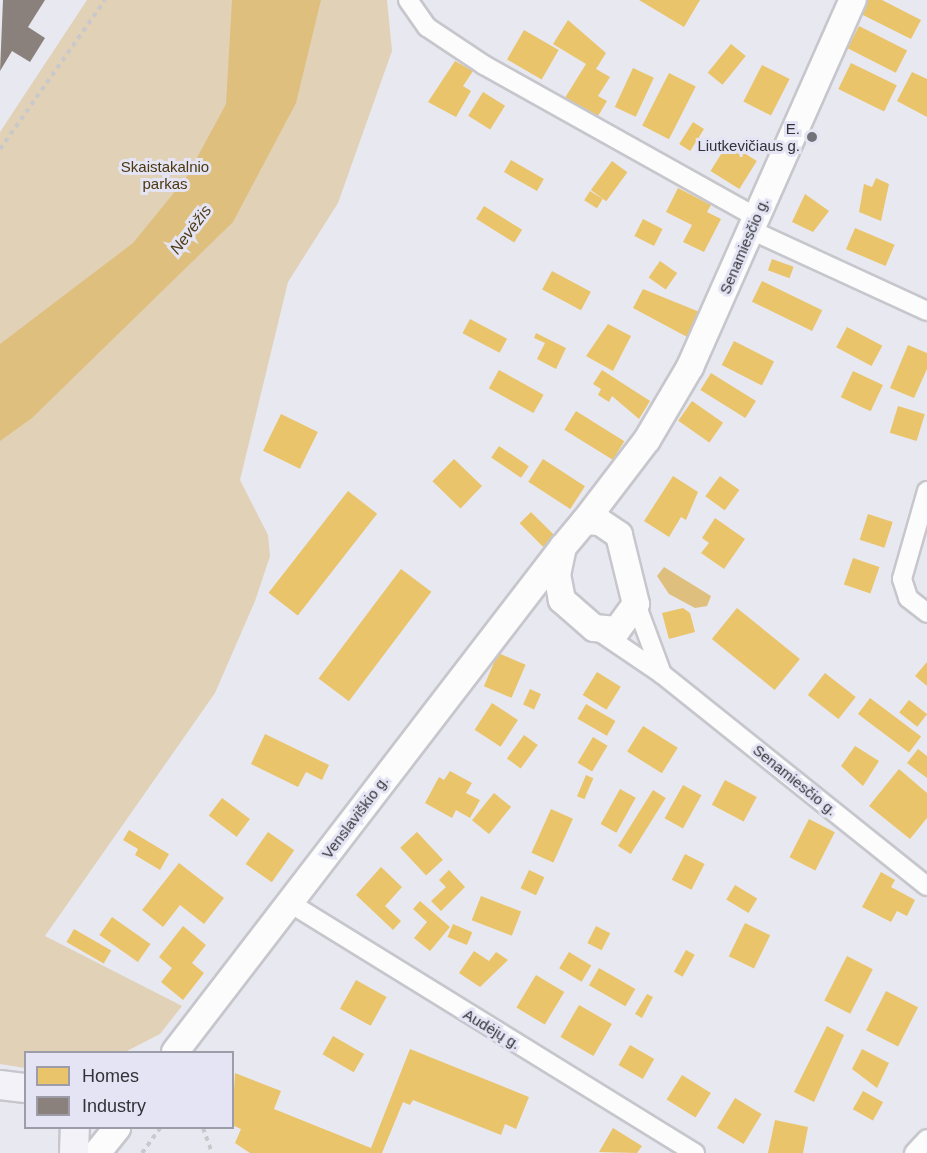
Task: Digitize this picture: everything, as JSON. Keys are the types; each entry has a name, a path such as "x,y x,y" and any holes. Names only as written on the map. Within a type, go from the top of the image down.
{"main road":[{"name":"Senamiesčio g.","path":"585,521 617,483 690,368 853,0"},
{"path":"522,599 561,600 594,628 624,626 636,604 619,535 617,483"},
{"path":"561,600 557,575 563,547 585,521 600,522 619,535"},
{"name":"Venslaviškio g.","path":"166,1051 182,1044 563,547"},
{"path":"0,1084 24,1088"},
{"path":"74,1153 75,1129"},
{"path":"97,1153 116,1129"}],"street":[{"path":"408,0 427,27 484,65 754,223 927,311"},
{"path":"927,490 902,579 908,598 927,613"},
{"path":"636,604 662,674"},
{"name":"Senamiesčio g.","path":"594,628 662,674 927,886"},
{"name":"Audėjų g.","path":"290,903 695,1153"},
{"path":"914,1153 927,1139"}],"path":[{"path":"0,149 105,0"},
{"path":"142,1153 159,1129"},
{"path":"203,1129 212,1153"}],"green space":[{"name":"Skaistakalnio parkas","path":"87,0 387,0 392,51 338,203 288,282 240,480 268,535 270,556 255,601 215,693 45,936 182,1006 160,1034 127,1051 24,1051 24,1068 0,1064 0,132"}],"water":[{"name":"Nevėžis","path":"232,0 321,0 296,103 233,222 32,418 0,441 0,344 133,243 186,178 226,104"},
{"path":"664,567 711,596 707,606 695,608 669,594 657,576"}],"building: Homes":[{"path":"639,0 700,0 684,27"},
{"path":"868,0 882,0 921,20 911,39 861,14"},
{"path":"568,20 606,53 596,69 610,77 598,96 607,101 595,121 563,101 586,64 553,44"},
{"path":"859,26 907,51 896,73 848,48"},
{"path":"524,30 559,50 542,79 507,59"},
{"path":"731,44 746,56 722,85 708,73"},
{"path":"455,61 473,71 463,86 471,91 456,117 428,102"},
{"path":"851,63 897,85 884,111 838,89"},
{"path":"762,65 790,79 771,116 743,102"},
{"path":"633,68 654,78 636,117 615,107"},
{"path":"912,72 927,79 927,117 897,101"},
{"path":"669,73 696,87 669,139 642,126"},
{"path":"483,92 505,106 490,130 468,116"},
{"path":"693,122 704,129 690,151 679,144"},
{"path":"728,143 757,161 739,189 711,171"},
{"path":"511,160 544,179 537,191 504,172"},
{"path":"612,161 627,172 606,201 591,190"},
{"path":"876,178 889,184 881,221 859,212 864,184 872,187"},
{"path":"678,188 711,205 707,212 721,219 704,252 683,242 692,225 666,212"},
{"path":"590,191 603,199 597,208 584,200"},
{"path":"805,194 829,211 813,232 792,222"},
{"path":"484,206 522,230 514,243 476,219"},
{"path":"643,219 663,229 654,246 634,236"},
{"path":"855,228 895,245 886,266 846,249"},
{"path":"772,259 794,267 790,278 768,270"},
{"path":"660,261 677,273 666,289 649,277"},
{"path":"552,271 591,292 581,310 542,290"},
{"path":"762,281 822,310 812,331 752,302"},
{"path":"643,289 702,313 689,338 633,308"},
{"path":"470,319 507,339 500,353 462,333"},
{"path":"608,324 631,336 613,371 586,356"},
{"path":"847,327 882,346 872,366 836,347"},
{"path":"536,333 566,348 556,369 537,359 545,343 534,338"},
{"path":"734,341 774,361 762,385 722,365"},
{"path":"908,345 927,353 927,369 914,398 890,388"},
{"path":"499,370 544,395 533,413 489,388"},
{"path":"602,370 650,401 639,419 612,396 609,402 598,395 601,389 593,384"},
{"path":"853,371 883,385 871,411 841,397"},
{"path":"711,373 756,401 745,418 700,390"},
{"path":"692,401 723,423 709,442 678,421"},
{"path":"898,406 925,414 917,441 890,433"},
{"path":"576,411 624,441 613,460 564,430"},
{"path":"281,414 318,432 300,469 263,451"},
{"path":"499,446 529,466 521,478 491,458"},
{"path":"454,459 482,486 461,508 432,481"},
{"path":"543,459 585,486 570,509 528,482"},
{"path":"673,476 698,492 686,520 681,517 669,537 644,521"},
{"path":"720,476 739,490 725,510 705,496"},
{"path":"348,491 377,514 298,615 269,593"},
{"path":"531,512 554,535 543,547 520,523"},
{"path":"868,514 893,522 884,548 860,540"},
{"path":"715,518 745,539 724,569 701,553 709,543 702,538"},
{"path":"853,558 879,567 870,594 844,584"},
{"path":"401,569 431,592 349,701 319,678"},
{"path":"683,608 690,613 695,632 669,639 662,613"},
{"path":"737,608 800,659 775,690 712,639"},
{"path":"498,653 526,665 512,698 484,686"},
{"path":"927,662 927,686 915,676"},
{"path":"597,672 621,687 606,710 583,695"},
{"path":"825,673 856,697 838,719 808,695"},
{"path":"530,689 541,694 534,709 523,705"},
{"path":"870,698 921,737 909,752 858,714"},
{"path":"909,700 927,714 917,727 899,713"},
{"path":"492,703 518,720 501,747 475,730"},
{"path":"586,704 615,721 607,736 578,719"},
{"path":"643,726 678,748 662,773 627,751"},
{"path":"265,734 329,765 322,780 306,772 298,787 251,764"},
{"path":"524,735 538,745 521,768 507,758"},
{"path":"593,737 608,746 592,771 578,763"},
{"path":"855,746 879,761 863,786 841,766"},
{"path":"918,749 927,756 927,778 907,763"},
{"path":"899,769 927,793 927,818 910,839 869,806"},
{"path":"450,771 472,783 466,793 480,800 470,818 456,810 452,818 425,803 439,777 444,780"},
{"path":"586,775 593,778 584,799 577,796"},
{"path":"725,780 757,797 744,822 712,805"},
{"path":"683,785 701,795 683,828 665,818"},
{"path":"620,789 636,798 616,833 601,824"},
{"path":"653,790 666,798 631,854 618,846"},
{"path":"494,793 511,807 489,834 472,820"},
{"path":"222,798 250,819 237,837 209,816"},
{"path":"551,809 573,819 553,863 531,853"},
{"path":"809,819 835,832 815,870 789,857"},
{"path":"129,830 169,854 160,870 135,855 138,849 123,840"},
{"path":"268,832 294,850 272,882 246,864"},
{"path":"417,832 443,860 426,875 400,848"},
{"path":"685,854 705,864 691,890 672,880"},
{"path":"179,863 224,898 204,924 180,905 163,927 142,910"},
{"path":"381,867 402,887 385,906 401,921 393,930 356,895"},
{"path":"449,870 465,887 441,911 431,901 446,887 439,880"},
{"path":"529,870 544,877 536,895 521,888"},
{"path":"881,872 895,880 891,887 915,900 907,916 897,911 891,922 862,907"},
{"path":"735,885 757,898 749,913 726,900"},
{"path":"481,896 521,911 512,936 472,920"},
{"path":"420,901 450,927 430,951 414,938 427,922 413,909"},
{"path":"112,917 151,944 138,962 99,935"},
{"path":"745,923 770,935 754,969 729,956"},
{"path":"453,924 472,932 467,945 448,937"},
{"path":"183,926 206,945 192,963 204,973 183,1000 161,982 172,968 159,957"},
{"path":"596,926 610,933 602,950 587,943"},
{"path":"74,929 111,950 104,963 66,942"},
{"path":"686,950 695,955 683,977 674,972"},
{"path":"474,951 489,961 496,952 508,960 480,987 459,973"},
{"path":"569,952 591,965 582,982 559,968"},
{"path":"847,956 873,969 850,1014 824,1001"},
{"path":"599,968 635,989 625,1006 589,985"},
{"path":"536,975 564,992 545,1025 516,1008"},
{"path":"356,980 387,997 371,1026 340,1009"},
{"path":"886,991 918,1007 898,1047 866,1030"},
{"path":"647,994 653,997 642,1018 635,1014"},
{"path":"579,1005 612,1024 593,1056 560,1037"},
{"path":"827,1026 844,1035 814,1102 794,1092"},
{"path":"333,1036 364,1054 354,1072 322,1054"},
{"path":"630,1045 654,1059 643,1079 618,1065"},
{"path":"410,1049 529,1097 516,1129 505,1124 501,1135 413,1100 410,1105 403,1102 382,1153 250,1153 235,1143 241,1129 234,1126 235,1073 281,1091 274,1109 371,1148"},
{"path":"862,1049 889,1063 877,1088 852,1069"},
{"path":"682,1075 711,1093 695,1118 667,1100"},
{"path":"863,1091 883,1102 873,1121 853,1109"},
{"path":"735,1098 762,1114 744,1144 717,1128"},
{"path":"775,1120 808,1127 803,1153 768,1153"},
{"path":"613,1128 642,1146 637,1153 599,1152"}],"building: Industry":[{"path":"3,0 45,0 28,27 45,38 30,62 12,51 0,71"}],"place":[{"name":"E. Liutkevičiaus g.","path":"812,137"}]}
